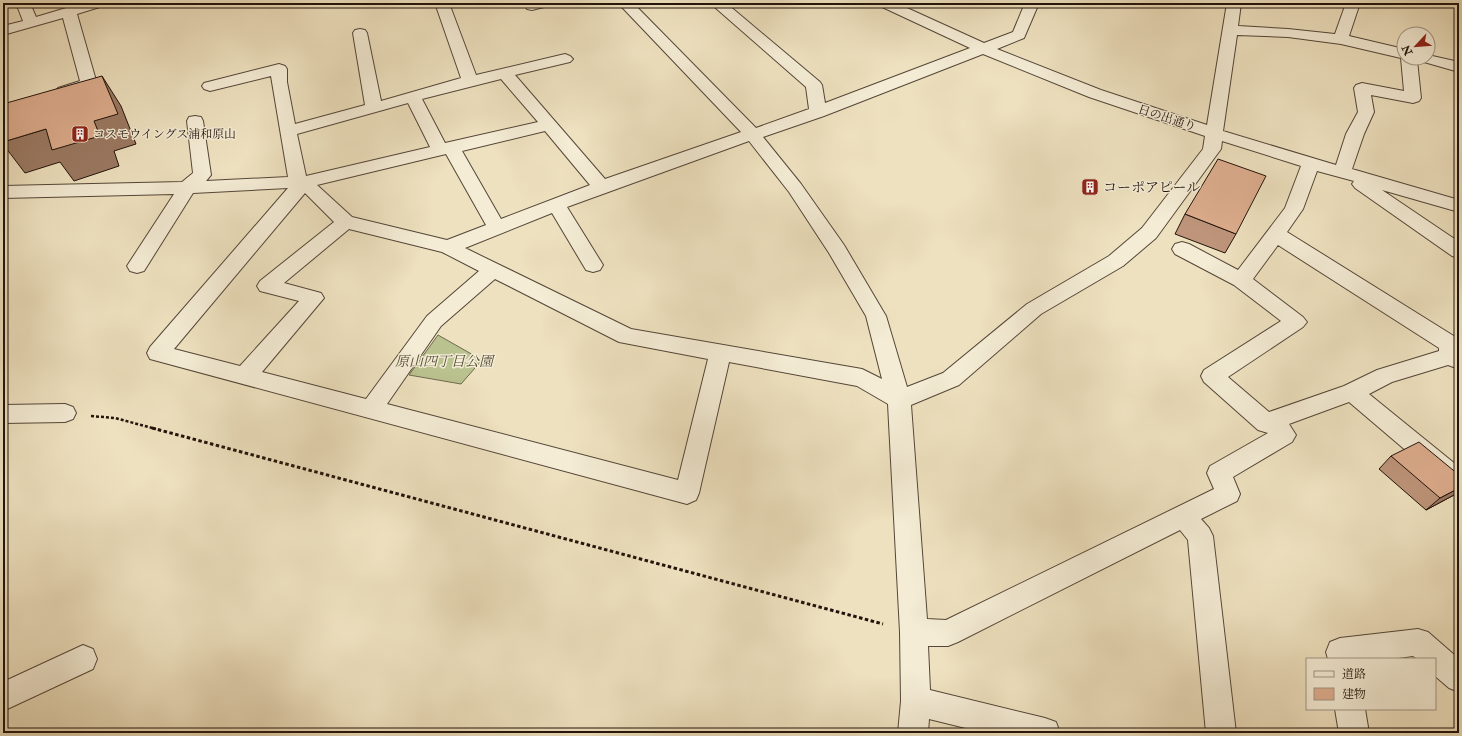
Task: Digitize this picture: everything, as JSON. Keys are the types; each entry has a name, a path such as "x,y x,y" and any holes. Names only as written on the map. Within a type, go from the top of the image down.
{"street":[{"path":"23,3 31,23"},
{"path":"3,31 98,3"},
{"path":"442,3 470,81"},
{"path":"717,3 814,85 818,112"},
{"name":"日の出通り","path":"885,3 984,49 1088,92 1215,134 1459,206"},
{"path":"448,247 602,187 818,112 1020,35 1032,3"},
{"path":"899,400 951,379 1034,309 1116,261 1149,232 1212,149 1234,3"},
{"path":"1341,39 1353,3"},
{"path":"630,4 752,134 795,188 837,250 876,316 899,400 914,632 916,701 913,733"},
{"path":"46,95 89,84 69,12"},
{"path":"1230,30 1288,33 1341,39 1396,52"},
{"path":"360,33 374,107"},
{"path":"289,131 470,81 565,59"},
{"path":"1436,61 1459,67"},
{"path":"1410,66 1413,98 1362,88 1366,112 1355,134 1344,172 1459,251"},
{"path":"210,86 279,69 279,82 301,182 346,222 448,247 627,336 862,378 899,400"},
{"path":"505,73 602,187"},
{"path":"413,97 497,228"},
{"path":"137,266 188,188 202,175 195,121"},
{"path":"3,192 188,188 301,182 549,125"},
{"path":"1241,280 1294,209 1311,163"},
{"path":"301,182 158,353 687,493 720,353"},
{"path":"556,205 593,265"},
{"path":"244,376 314,298 267,286 346,222"},
{"path":"1182,249 1241,280 1296,322 1212,376 1266,423 1352,392 1385,376 1455,358 1449,344 1275,234"},
{"path":"371,409 434,321 493,269"},
{"path":"1352,392 1459,481"},
{"path":"3,414 65,413"},
{"path":"914,632 948,633 1228,494 1220,473 1284,436 1272,422"},
{"path":"1183,516 1200,536 1221,733"},
{"path":"1342,658 1340,652 1418,642 1459,678"},
{"path":"3,697 83,659"},
{"path":"916,701 1045,733"},
{"path":"1350,710 1354,733"}],"path":[{"path":"65,413 115,418 914,632"}],"green space":[{"name":"原山四丁目公園","path":"438,335 482,360 461,384 409,375"}],"building":[{"path":"102,76 118,114 94,121 100,136 52,150 46,129 3,142 3,104"},
{"path":"1218,159 1266,176 1236,234 1185,214"},
{"path":"1419,442 1459,475 1459,488 1440,498 1391,456"}],"place":[{"name":"コスモウイングス浦和原山","path":"80,134"},
{"name":"コーポアピール","path":"1090,187"}]}
